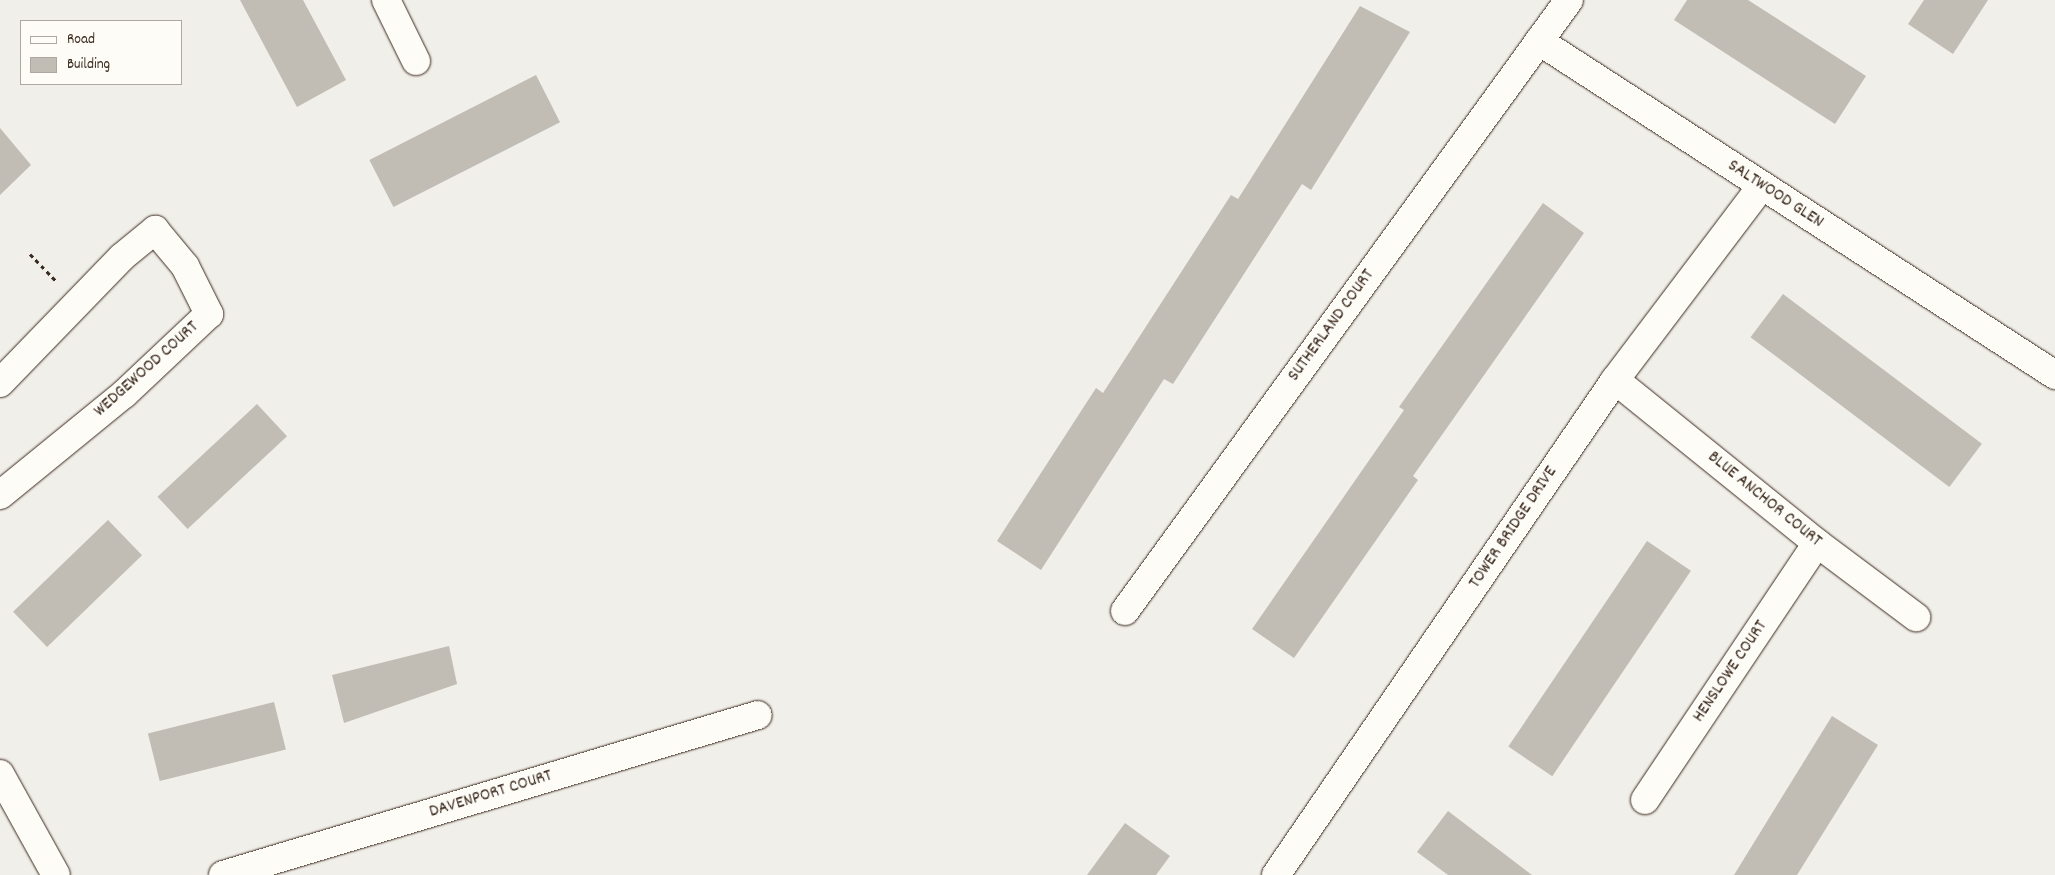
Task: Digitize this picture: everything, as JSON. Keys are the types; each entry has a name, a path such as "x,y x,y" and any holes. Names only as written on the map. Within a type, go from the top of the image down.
{"street":[{"path":"386,0 416,61"},
{"path":"1539,41 1569,0"},
{"name":"SALTWOOD GLEN","path":"1539,41 1761,187 2055,375"},
{"name":"SUTHERLAND COURT","path":"1125,611 1539,41"},
{"name":"TOWER BRIDGE DRIVE","path":"1276,875 1615,380 1761,187"},
{"name":"WEDGEWOOD COURT","path":"0,383 122,257 155,230 185,266 209,314 124,394 0,494"},
{"name":"BLUE ANCHOR COURT","path":"1615,380 1816,544 1916,617"},
{"name":"HENSLOWE COURT","path":"1644,800 1816,544"},
{"name":"DAVENPORT COURT","path":"223,875 758,715"},
{"path":"0,774 56,875"}],"path":[{"path":"30,254 77,303"}],"building":[{"path":"240,0 303,0 346,80 297,107"},
{"path":"1687,0 1748,0 1866,76 1835,124 1674,20"},
{"path":"1924,0 1988,0 1953,54 1908,24"},
{"path":"1360,6 1410,32 1311,190 1302,184 1173,384 1164,379 1041,570 997,541 1096,388 1103,393 1231,195 1238,199"},
{"path":"536,75 560,122 393,207 369,160"},
{"path":"0,128 31,165 0,195"},
{"path":"1543,203 1584,233 1413,476 1418,480 1294,658 1252,629 1404,410 1399,407"},
{"path":"1783,294 1982,444 1949,487 1751,337"},
{"path":"257,404 287,436 188,529 158,497"},
{"path":"108,520 142,555 47,647 13,612"},
{"path":"1647,541 1691,571 1552,776 1508,747"},
{"path":"449,646 457,684 344,723 332,675"},
{"path":"274,702 286,750 160,781 148,733"},
{"path":"1832,716 1878,745 1797,875 1734,875"},
{"path":"1448,811 1532,875 1448,875 1417,852"},
{"path":"1125,823 1170,856 1156,875 1087,875"}]}
